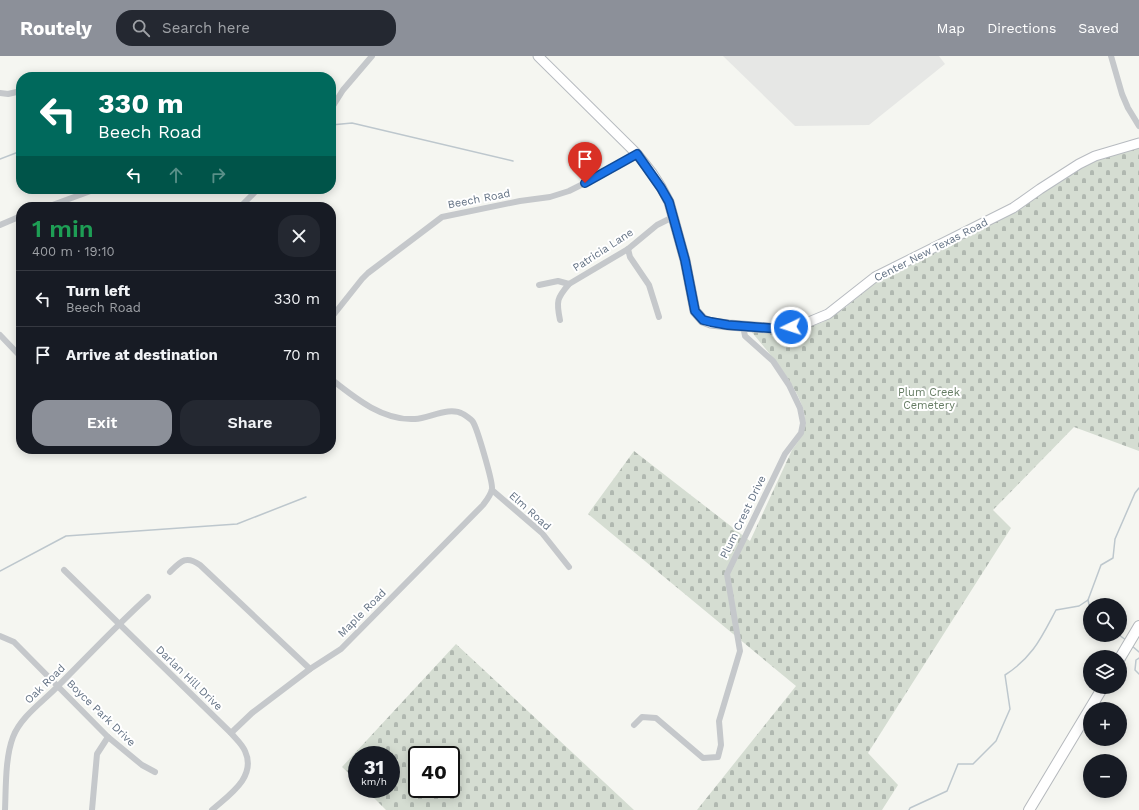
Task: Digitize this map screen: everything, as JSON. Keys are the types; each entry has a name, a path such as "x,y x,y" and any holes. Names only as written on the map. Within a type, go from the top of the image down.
{"main road":[{"path":"1125,650 1139,626"},
{"path":"1029,810 1099,694"}],"street":[{"path":"336,101 343,90 372,56"},
{"name":"Center New Texas Road","path":"538,56 637,154 661,188 669,202 674,217 685,260 695,311 703,320 711,322 781,329 804,324 828,314 875,277 1013,208 1079,164 1095,156 1139,143"},
{"path":"1111,56 1122,94 1128,108 1139,126"},
{"path":"0,94 16,92"},
{"name":"Beech Road","path":"336,312 365,276 442,217 505,204 550,197 563,193 585,183 637,154"},
{"path":"61,202 82,194"},
{"path":"245,202 253,194"},
{"name":"Patricia Lane","path":"539,285 558,281 569,284 628,249 657,225 674,217"},
{"path":"0,225 16,218"},
{"path":"628,249 630,257 649,285 659,317"},
{"path":"560,320 557,306 558,299 569,284"},
{"name":"Plum Crest Drive","path":"634,725 642,717 656,718 703,758 718,757 721,745 719,721 740,651 727,574 782,461 801,433 803,423 800,408 789,385 772,361 745,336 743,326"},
{"path":"0,335 16,352"},
{"path":"336,383 352,396 384,414 400,418 415,419 454,411 473,421 491,479 492,490"},
{"name":"Elm Road","path":"492,490 542,533 569,567"},
{"name":"Maple Road","path":"231,733 252,713 310,669 341,649 483,505 488,499 492,490"},
{"path":"170,572 180,562 188,559 197,563 310,669"},
{"name":"Darlan Hill Drive","path":"64,570 231,733 245,750 248,766 244,779 212,810"},
{"name":"Oak Road","path":"5,810 9,756 13,738 18,727 119,623 148,597"},
{"name":"Boyce Park Drive","path":"0,636 14,642 108,737 142,765 155,772"},
{"path":"92,810 97,754 108,737"}],"shaded area":[{"path":"723,56 939,56 945,64 869,125 795,126"}],"green space":[{"name":"Plum Creek Cemetery","path":"1139,146 1139,451 1074,427 993,510 1011,528 868,753 898,785 882,810 697,810 796,686 588,514 634,451 750,541 792,450 802,435 805,426 805,414 801,402 786,375 750,330 776,333 799,331 823,322 846,307 878,280 1079,168 1097,159"},
{"path":"456,644 634,810 386,810 374,798 400,798 400,746 361,746"},
{"path":"348,761 348,773 342,767"}],"waterway":[{"path":"336,125 352,123 513,161"},
{"path":"0,159 16,153"},
{"path":"1089,598 1101,565 1113,558 1115,539 1135,493 1139,488"},
{"path":"0,571 66,536 237,524 306,497"},
{"path":"909,810 910,808 947,791 958,764 973,764 996,741 1010,709 1005,675 1015,668 1029,654 1041,638 1056,610 1079,606 1083,603"},
{"path":"1132,646 1139,652"},
{"path":"1139,658 1136,660 1135,670 1139,674"}],"route":[{"path":"585,183 637,154 652,173 669,202 685,260 695,311 703,320 728,325 781,329 791,327"}]}
